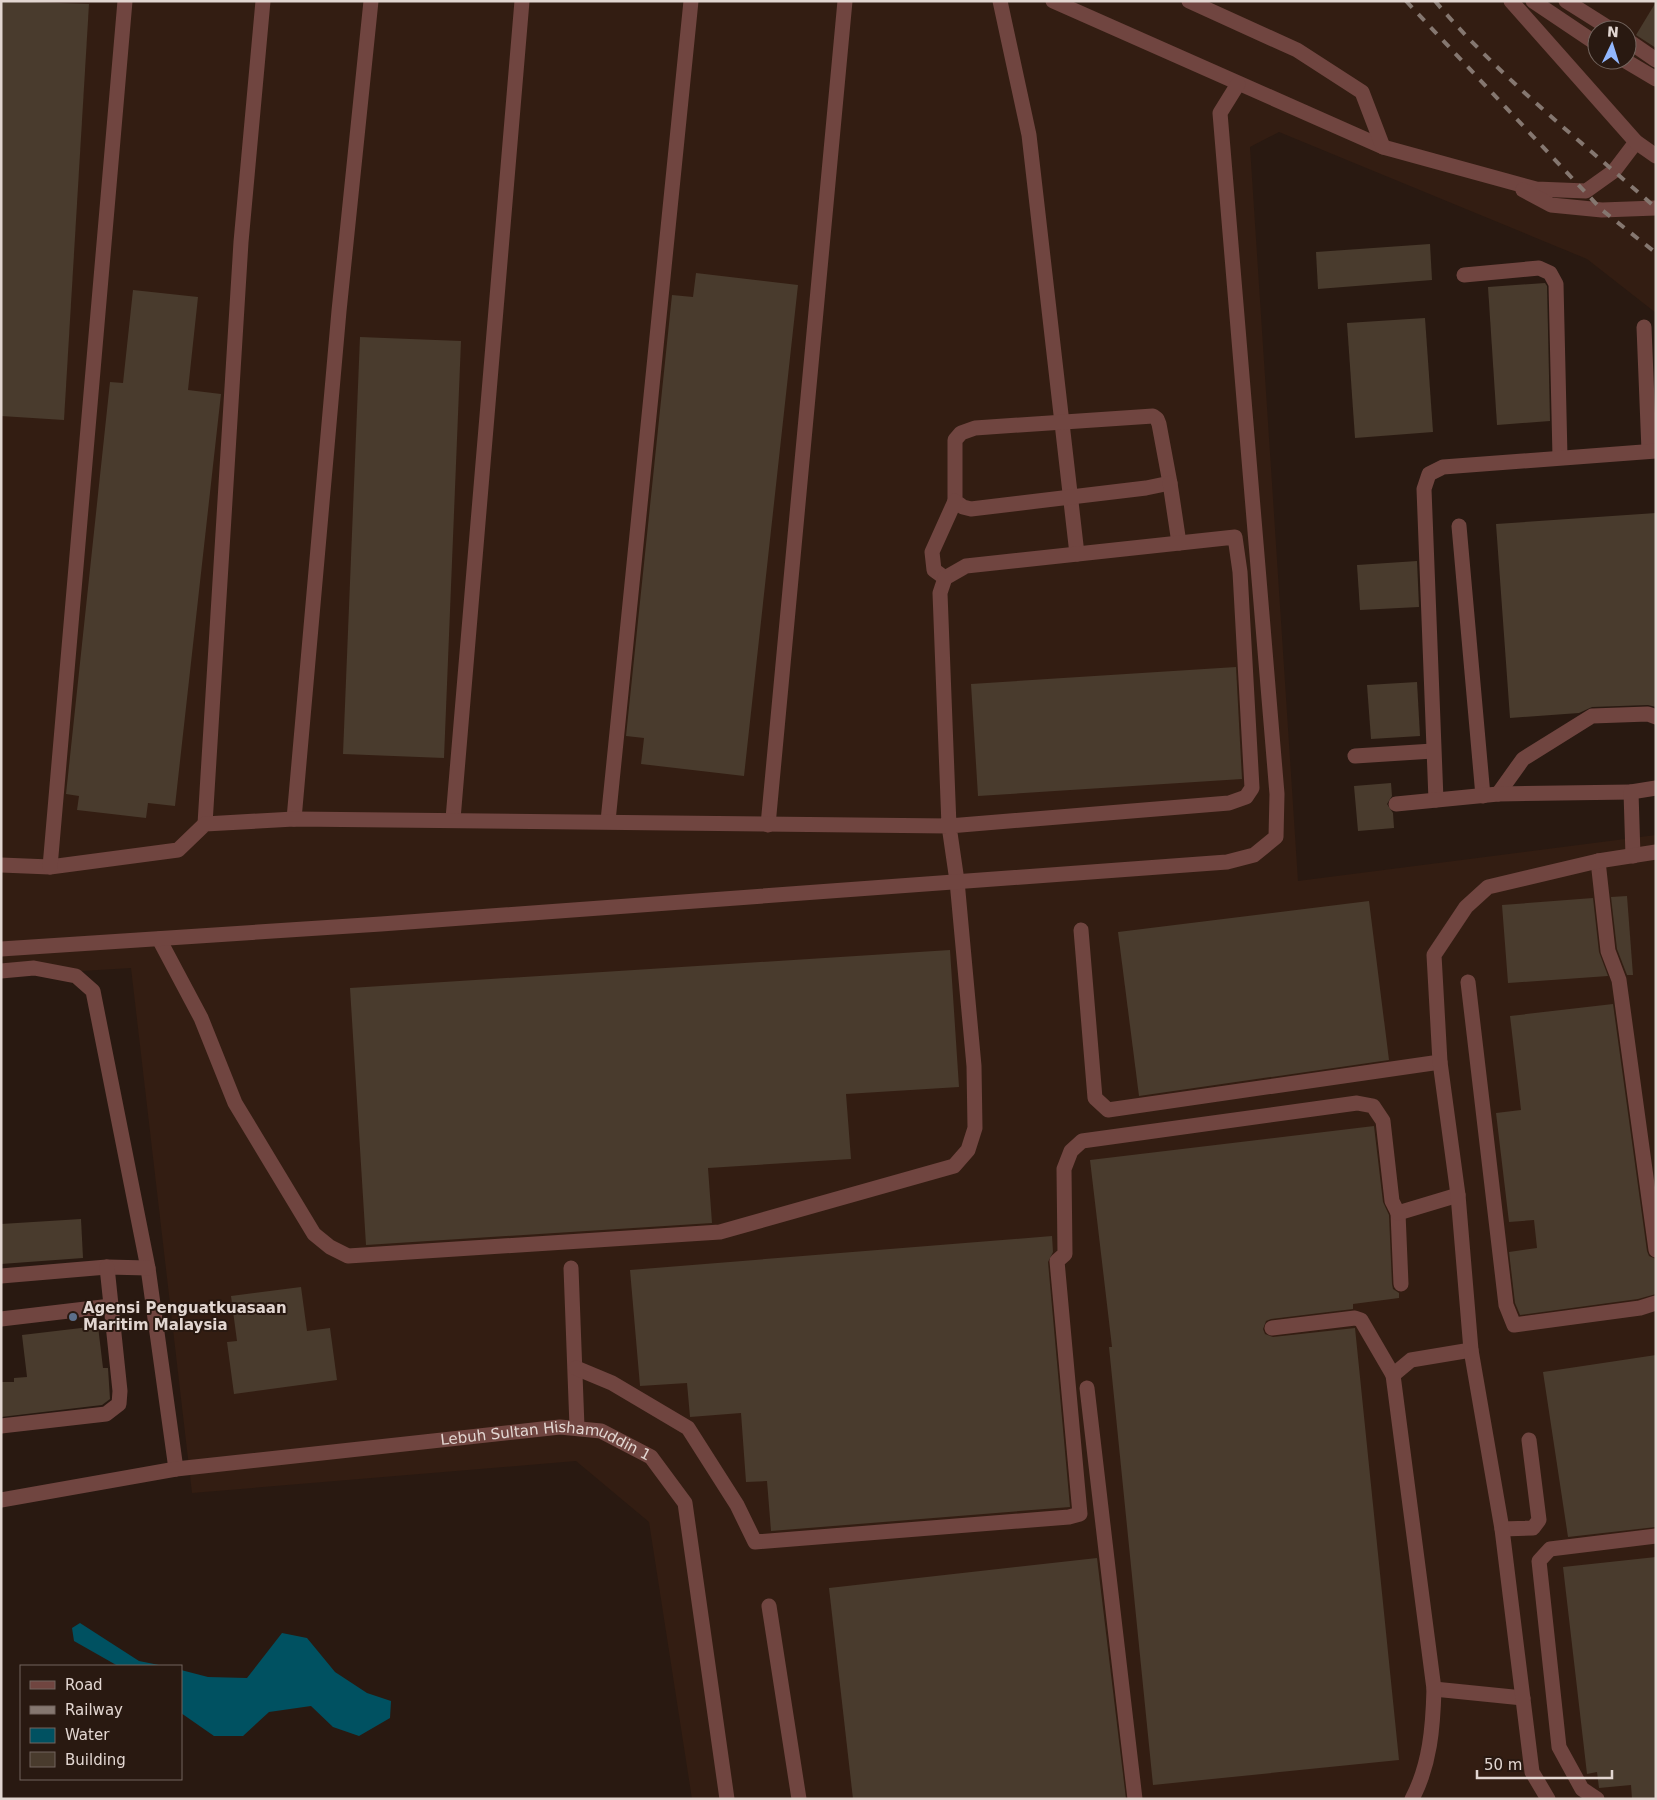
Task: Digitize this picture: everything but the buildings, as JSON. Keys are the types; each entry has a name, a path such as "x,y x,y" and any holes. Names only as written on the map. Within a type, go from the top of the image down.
{"street":[{"path":"50,867 125,1"},
{"path":"205,824 241,242 263,1"},
{"path":"294,819 339,311 371,1"},
{"path":"453,819 522,1"},
{"path":"608,821 691,1"},
{"path":"768,825 844,1"},
{"path":"1000,1 1029,136 1063,422 1076,554"},
{"path":"1053,1 1383,147 1536,189 1586,191 1614,171 1636,142"},
{"path":"1188,1 1297,50 1362,92 1383,147"},
{"path":"1511,1 1636,142 1656,156"},
{"path":"1533,1 1587,37"},
{"path":"1566,1 1596,20"},
{"path":"1637,47 1656,60"},
{"path":"1637,68 1656,80"},
{"path":"1,949 381,924 956,880 1228,862 1254,855 1276,837 1277,794 1220,113 1238,84"},
{"path":"1502,179 1552,205 1602,210 1656,208"},
{"path":"1464,275 1539,268 1550,273 1556,284 1560,457"},
{"path":"1436,800 1424,489 1430,474 1444,467 1652,451 1644,327"},
{"path":"945,578 934,570 932,552 955,501 954,440 961,433 976,428 1153,416 1159,424 1179,543"},
{"path":"955,501 963,507 971,509 1146,488 1170,483"},
{"path":"1459,526 1490,795"},
{"path":"1,865 50,867 178,850 205,824 294,819 453,819 768,825 949,826 1230,803 1246,797 1252,788 1240,572 1235,537 966,566 945,578 940,594 949,826 974,1066 975,1128 968,1150 954,1166 720,1232 348,1256 330,1247 314,1234 235,1103 201,1018 159,939"},
{"path":"1490,795 1523,758 1592,716 1648,714 1656,717"},
{"path":"1355,756 1433,751"},
{"path":"1396,804 1490,795 1631,792 1656,788"},
{"path":"1631,792 1633,856"},
{"path":"1548,1799 1532,1772 1502,1529 1471,1350 1458,1195 1440,1062 1434,955 1466,908 1488,888 1598,861 1656,852"},
{"path":"1598,861 1608,951 1619,980 1656,1250"},
{"path":"1081,930 1095,1098 1108,1110 1440,1062"},
{"path":"1,971 34,968 76,976 93,991 148,1268 176,1469"},
{"path":"1468,982 1506,1305 1514,1325 1640,1308 1656,1303"},
{"path":"576,1368 612,1383 688,1428 737,1505 755,1542 1068,1517 1080,1514 1057,1261 1065,1254 1064,1169 1071,1151 1082,1141 1357,1103 1373,1106 1383,1121 1392,1201 1398,1213 1401,1284"},
{"path":"1398,1213 1458,1195"},
{"path":"1,1276 107,1267 148,1268"},
{"path":"1,1426 106,1414 119,1404 120,1390 107,1267"},
{"path":"571,1268 577,1427"},
{"path":"1,1319 112,1306"},
{"path":"1272,1328 1355,1318 1361,1320 1393,1375 1434,1689 1433,1719 1423,1778 1412,1799"},
{"path":"1393,1375 1411,1360 1471,1350"},
{"path":"1086,1388 1135,1799"},
{"name":"Lebuh Sultan Hishamuddin 1","path":"1,1500 176,1469 577,1427 602,1431 651,1457 686,1503 727,1799"},
{"path":"1502,1529 1533,1528 1539,1520 1529,1440"},
{"path":"1597,1799 1582,1789 1560,1747 1539,1561 1550,1548 1656,1536"},
{"path":"769,1606 799,1799"},
{"path":"1434,1689 1523,1698"}],"shaded area":[{"path":"1,1 1656,1 1656,313 1587,259 1279,132 1250,147 1298,881 1656,835 1656,1799 692,1799 649,1522 576,1461 192,1493 131,968 1,976"}],"water":[{"path":"80,1623 139,1661 159,1665 116,1665 74,1641 72,1628"},
{"path":"282,1633 307,1638 335,1672 367,1693 391,1701 390,1718 359,1736 333,1727 311,1706 269,1712 243,1736 214,1736 182,1714 182,1670 208,1677 247,1678"}],"railway":[{"path":"1406,1 1602,210 1656,253"},
{"path":"1435,1 1514,83 1656,208"}],"place":[{"name":"Agensi Penguatkuasaan Maritim Malaysia","path":"73,1317"}]}
